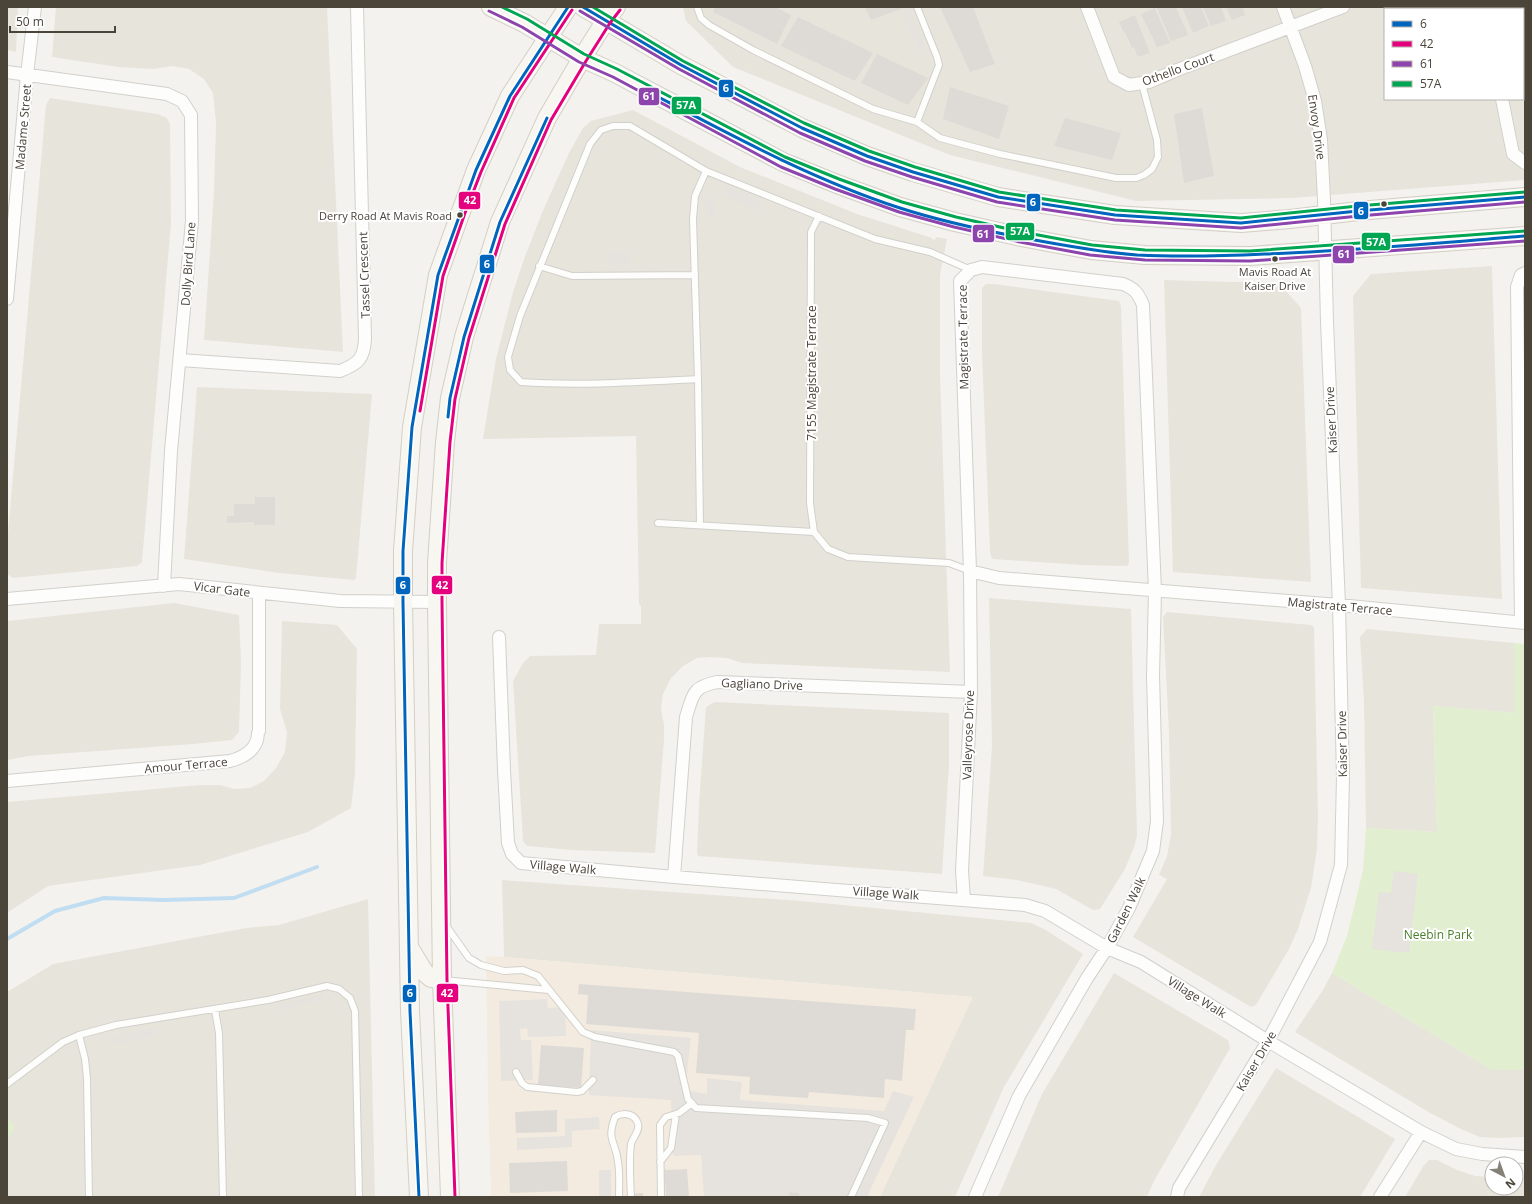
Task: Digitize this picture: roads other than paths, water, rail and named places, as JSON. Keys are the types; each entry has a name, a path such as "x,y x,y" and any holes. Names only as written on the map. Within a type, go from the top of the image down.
{"main road":[{"path":"491,7 524,23 582,58 783,162 900,208 1021,238 1091,250 1145,255 1250,256 1525,236"},
{"path":"419,1197 410,1011 403,602 403,551 412,427 438,275 476,170 510,96 568,7"},
{"path":"583,7 611,13 681,65 802,128 867,156 913,172 998,197 1115,215 1241,223 1324,216 1366,210 1525,197"},
{"path":"450,1197 442,980 437,563 445,442 450,398 464,337 500,222 547,118 582,58 611,13"},
{"path":"410,948 424,972 430,978 442,980"}],"street":[{"path":"27,75 35,7"},
{"name":"Tassel Crescent","path":"180,360 340,371 353,366 361,356 365,345 365,339 356,7"},
{"name":"Othello Court","path":"1087,7 1114,77 1129,85 1149,82 1176,70 1343,7"},
{"name":"Envoy Drive","path":"1283,7 1291,26 1316,101 1321,140 1325,251"},
{"name":"Dolly Bird Lane","path":"7,72 167,94 182,101 191,116 192,221 171,450 164,586"},
{"name":"Madame Street","path":"7,299 27,75"},
{"path":"1502,100 1513,154 1525,163"},
{"name":"Kaiser Drive","path":"1177,1197 1179,1188 1268,1041 1320,942 1341,865 1343,777 1339,606 1326,322 1325,251"},
{"name":"Magistrate Terrace","path":"1155,591 1143,305 1139,296 1133,288 1123,284 982,267 972,270 960,281 970,571 999,578 1523,623"},
{"path":"1523,623 1517,287 1521,275 1525,273"},
{"name":"Valleyrose Drive","path":"964,899 962,871 971,692 970,571"},
{"name":"Vicar Gate","path":"7,599 179,584 259,594 340,601 437,602"},
{"name":"Garden Walk","path":"975,1197 1019,1096 1087,978 1107,948 1128,908 1153,851 1157,821 1153,676 1155,591"},
{"name":"Amour Terrace","path":"7,781 230,761 246,755 251,751 257,741 259,731 259,594"},
{"name":"Village Walk","path":"499,637 508,843 512,854 521,863 674,877 1025,905 1045,911 1107,948 1141,962 1268,1041 1421,1132 1456,1149 1482,1154 1525,1157"},
{"name":"Gagliano Drive","path":"674,877 686,717 694,692 705,685 717,682 971,692"},
{"path":"1380,1197 1421,1132"}],"lane":[{"path":"697,7 701,18 709,25 753,50 873,109 917,122 940,138 1000,154 1116,178 1136,178 1144,175 1152,170 1158,157 1156,140 1142,84"},
{"path":"917,7 938,57 939,65 917,122"},
{"path":"698,379 568,384 521,382 510,370 508,357 520,316 539,266 590,144 601,130 613,126 630,126 706,171 875,239 930,252 972,270"},
{"path":"700,525 698,379 693,219 695,196 706,171"},
{"name":"7155 Magistrate Terrace","path":"814,532 810,503 811,232 819,216"},
{"path":"539,266 572,276 695,275"},
{"path":"658,522 814,532 828,548 848,557 949,563 970,571"},
{"path":"441,918 469,958 492,969 504,971 523,970 538,976 582,1032 595,1037 674,1052 678,1056 688,1099 696,1108 868,1118 885,1123 850,1197"},
{"path":"442,980 549,990"},
{"path":"7,1084 63,1042 79,1035 116,1025 215,1010 268,1000 327,986 339,988 350,998 355,1011 359,1197"},
{"path":"215,1010 219,1033 223,1197"},
{"path":"79,1035 85,1059 87,1078 89,1197"},
{"path":"516,1072 522,1083 527,1087 577,1092 582,1091 593,1080"},
{"path":"660,1197 660,1125 666,1117 679,1113 692,1104"},
{"path":"619,1197 618,1162 610,1137 615,1116 621,1114 629,1114 636,1118 638,1125 632,1141 630,1154 631,1197"},
{"path":"660,1162 671,1148 676,1114"}],"waterway":[{"path":"7,939 55,911 104,898 163,900 234,898 317,867"}],"place":[{"name":"Derry Road At Mavis Road","path":"460,215"},
{"name":"Mavis Road At Kaiser Drive","path":"1275,259"}],"park label":[{"name":"Neebin Park","path":"1438,934"}]}
